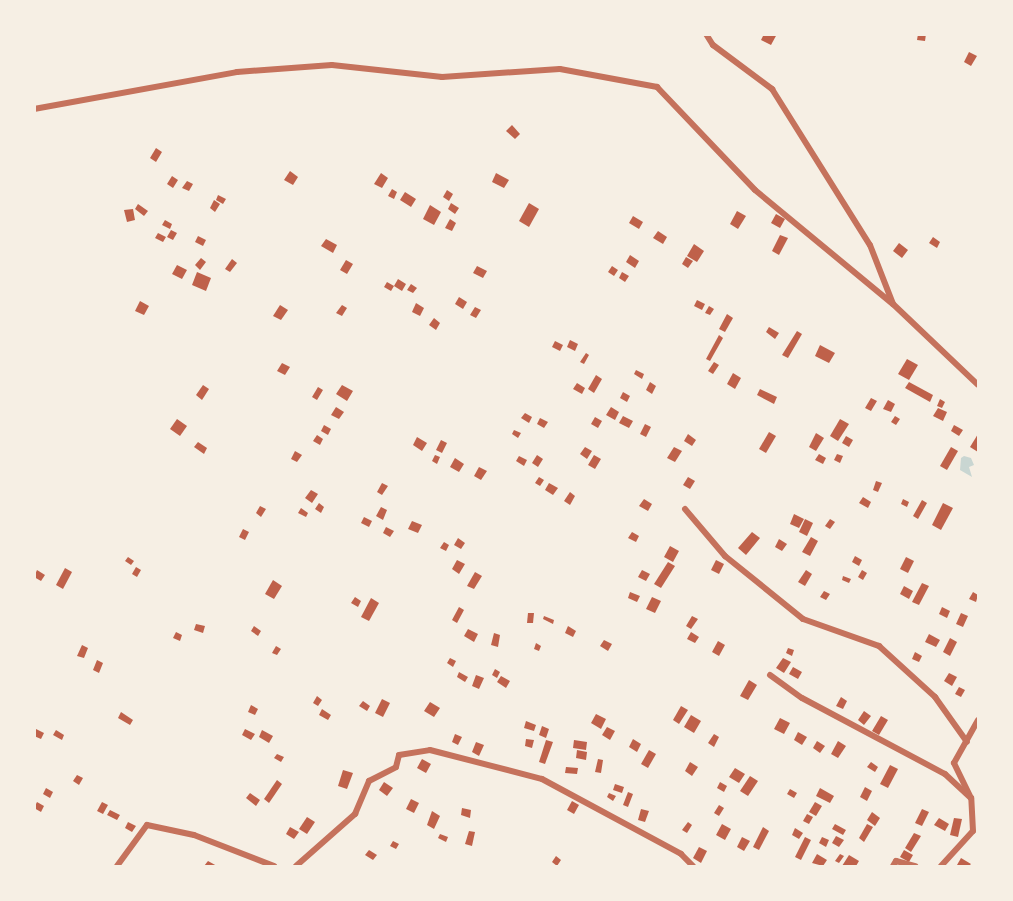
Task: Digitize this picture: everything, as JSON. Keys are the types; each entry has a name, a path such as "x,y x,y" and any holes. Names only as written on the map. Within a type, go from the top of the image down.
{"street":[{"path":"706,34 714,45 772,89 870,245 893,304"},
{"path":"34,109 237,72 332,65 442,77 560,69 657,87 755,190 893,304 978,385"},
{"path":"686,509 725,556 803,619 879,646 936,697 967,742"},
{"path":"770,675 801,698 945,774 971,798"},
{"path":"941,867 974,831 971,798 954,763 978,720"},
{"path":"296,867 355,814 369,781 396,766 399,754 430,750 542,779 681,854 693,867"},
{"path":"117,867 147,825 194,836 274,867"},
{"path":"893,867 896,861 915,867"}],"shaded area":[{"path":"964,456 971,458 974,465 969,467 972,477 960,470 961,458"}],"building":[{"path":"764,34 777,34 771,45 761,40"},
{"path":"918,34 926,34 925,41 917,40"},
{"path":"969,52 977,56 971,66 964,62"},
{"path":"512,125 520,134 515,139 506,131"},
{"path":"156,148 162,152 156,162 150,158"},
{"path":"290,171 298,177 293,185 284,180"},
{"path":"381,173 388,178 382,188 374,184"},
{"path":"496,173 509,180 504,188 492,182"},
{"path":"172,176 178,180 173,188 167,184"},
{"path":"187,181 193,184 189,191 182,188"},
{"path":"392,189 397,192 394,199 388,196"},
{"path":"447,190 453,194 449,201 443,197"},
{"path":"405,192 416,199 411,207 400,200"},
{"path":"218,195 226,199 223,204 216,200"},
{"path":"214,200 220,204 215,212 210,208"},
{"path":"451,203 459,208 455,214 448,209"},
{"path":"529,203 539,209 529,227 519,221"},
{"path":"138,204 148,211 144,216 135,209"},
{"path":"430,205 441,212 434,225 423,219"},
{"path":"133,209 135,220 127,222 124,210"},
{"path":"737,211 746,216 738,229 730,224"},
{"path":"776,214 785,219 780,228 771,223"},
{"path":"633,216 643,222 639,229 629,223"},
{"path":"450,219 456,223 452,231 445,228"},
{"path":"165,220 172,224 170,229 162,225"},
{"path":"171,230 177,233 173,240 167,237"},
{"path":"658,231 667,237 663,244 653,238"},
{"path":"158,233 166,237 163,242 155,238"},
{"path":"780,235 788,238 779,255 772,251"},
{"path":"198,236 206,240 203,246 195,242"},
{"path":"933,237 940,242 937,248 929,243"},
{"path":"326,239 337,245 333,253 321,246"},
{"path":"899,243 908,250 902,258 893,251"},
{"path":"694,244 704,251 697,262 687,256"},
{"path":"630,255 639,261 635,268 626,262"},
{"path":"686,257 693,261 688,268 682,264"},
{"path":"201,258 206,262 200,270 195,265"},
{"path":"232,259 237,263 230,272 225,269"},
{"path":"346,260 353,264 347,274 340,270"},
{"path":"177,265 187,270 182,279 172,274"},
{"path":"477,266 487,271 483,278 473,273"},
{"path":"612,266 618,270 614,276 608,272"},
{"path":"197,272 211,278 206,291 192,285"},
{"path":"622,272 629,276 625,282 619,278"},
{"path":"398,279 406,284 402,291 394,286"},
{"path":"387,282 394,286 391,291 384,287"},
{"path":"411,284 417,288 413,293 407,290"},
{"path":"459,297 467,302 463,309 455,304"},
{"path":"697,300 705,304 702,310 694,306"},
{"path":"140,301 149,306 144,315 135,311"},
{"path":"416,303 424,308 420,316 412,312"},
{"path":"280,305 288,310 281,320 273,316"},
{"path":"342,305 347,308 342,316 336,313"},
{"path":"709,306 714,309 710,315 705,313"},
{"path":"475,307 481,310 476,318 470,315"},
{"path":"727,314 733,318 725,332 719,329"},
{"path":"434,318 440,323 436,330 429,325"},
{"path":"769,327 779,333 775,339 766,332"},
{"path":"797,331 802,334 788,358 782,355"},
{"path":"719,335 723,338 710,361 706,359"},
{"path":"570,340 578,344 575,351 567,347"},
{"path":"555,341 563,345 560,351 552,347"},
{"path":"820,345 835,353 829,363 815,356"},
{"path":"586,353 589,355 584,364 580,362"},
{"path":"907,359 918,365 909,380 898,374"},
{"path":"714,362 719,365 713,374 708,371"},
{"path":"282,363 290,367 285,375 277,371"},
{"path":"636,370 644,374 642,379 634,374"},
{"path":"733,373 741,378 735,389 727,384"},
{"path":"596,375 602,379 594,393 588,389"},
{"path":"650,382 656,386 652,394 646,390"},
{"path":"909,382 933,395 930,402 905,388"},
{"path":"577,383 585,388 582,394 573,389"},
{"path":"203,385 209,389 202,400 196,395"},
{"path":"342,385 353,391 347,401 336,394"},
{"path":"318,387 323,390 317,400 312,397"},
{"path":"760,389 777,397 774,404 757,395"},
{"path":"623,392 630,396 627,402 620,398"},
{"path":"871,398 877,401 871,411 865,408"},
{"path":"940,399 945,402 942,408 937,406"},
{"path":"888,400 895,404 891,412 883,409"},
{"path":"336,407 344,412 339,419 331,415"},
{"path":"611,407 619,412 615,420 606,415"},
{"path":"938,408 947,412 943,421 933,416"},
{"path":"525,413 532,417 529,423 521,418"},
{"path":"623,416 633,421 629,428 619,423"},
{"path":"895,416 900,419 896,425 891,422"},
{"path":"595,417 602,421 598,428 591,424"},
{"path":"540,418 548,422 544,428 537,424"},
{"path":"177,419 187,426 180,436 170,429"},
{"path":"840,419 849,424 838,441 830,436"},
{"path":"645,424 651,427 646,437 640,434"},
{"path":"324,425 331,429 328,435 321,431"},
{"path":"954,425 963,430 959,436 951,431"},
{"path":"514,430 521,433 518,438 512,434"},
{"path":"769,432 776,436 766,453 759,449"},
{"path":"816,433 824,438 816,451 809,447"},
{"path":"688,434 696,440 692,446 684,441"},
{"path":"978,434 978,452 970,447"},
{"path":"317,435 323,439 320,445 313,441"},
{"path":"846,436 853,440 849,447 842,443"},
{"path":"417,437 427,443 422,451 413,445"},
{"path":"441,440 447,443 442,453 436,450"},
{"path":"198,442 207,448 204,454 194,447"},
{"path":"585,447 592,451 587,459 580,454"},
{"path":"674,447 682,451 675,462 667,458"},
{"path":"951,447 958,451 947,470 940,466"},
{"path":"295,451 302,455 297,462 291,459"},
{"path":"819,454 826,458 823,464 815,460"},
{"path":"837,454 843,456 840,463 834,460"},
{"path":"435,455 440,457 437,464 432,461"},
{"path":"537,455 543,459 538,467 532,463"},
{"path":"594,455 601,459 595,469 588,465"},
{"path":"519,456 527,460 524,466 516,461"},
{"path":"455,458 464,464 459,472 450,467"},
{"path":"479,467 487,471 481,480 474,476"},
{"path":"539,477 544,480 540,486 535,483"},
{"path":"688,477 695,481 690,489 683,485"},
{"path":"876,481 882,483 878,492 873,490"},
{"path":"382,483 388,486 382,495 377,492"},
{"path":"549,483 558,488 553,495 545,490"},
{"path":"311,490 318,494 312,503 305,498"},
{"path":"570,492 575,496 570,505 564,501"},
{"path":"863,497 871,502 868,508 859,503"},
{"path":"644,499 652,504 648,511 639,506"},
{"path":"903,499 909,502 907,507 901,504"},
{"path":"922,500 927,503 918,519 913,516"},
{"path":"319,503 324,507 321,513 315,509"},
{"path":"943,503 953,508 941,530 932,525"},
{"path":"260,506 266,509 261,517 256,513"},
{"path":"381,507 387,510 383,520 376,516"},
{"path":"301,508 308,513 306,517 298,513"},
{"path":"794,514 804,519 799,528 790,524"},
{"path":"364,517 372,521 369,527 361,523"},
{"path":"805,519 813,523 807,536 799,532"},
{"path":"830,519 835,522 830,529 825,526"},
{"path":"412,521 422,525 418,533 408,529"},
{"path":"386,527 394,531 390,537 383,533"},
{"path":"243,529 249,532 245,540 239,537"},
{"path":"632,532 639,536 636,542 628,538"},
{"path":"752,532 760,538 746,555 738,548"},
{"path":"811,537 818,541 810,556 802,552"},
{"path":"458,538 465,543 461,549 454,545"},
{"path":"779,539 787,544 782,551 775,547"},
{"path":"444,542 449,545 446,551 440,548"},
{"path":"670,546 679,551 673,562 664,557"},
{"path":"855,556 862,560 859,566 852,562"},
{"path":"128,557 134,561 131,565 125,561"},
{"path":"906,557 914,561 908,573 900,569"},
{"path":"457,560 465,564 459,574 452,569"},
{"path":"716,560 724,564 719,574 711,570"},
{"path":"668,562 675,566 661,588 654,584"},
{"path":"136,567 141,570 137,577 132,574"},
{"path":"65,568 72,572 63,589 56,585"},
{"path":"37,570 45,575 41,581 34,577"},
{"path":"642,570 650,574 646,581 638,577"},
{"path":"806,570 812,574 805,586 798,582"},
{"path":"862,570 867,573 863,580 858,577"},
{"path":"475,572 482,576 474,589 467,586"},
{"path":"843,576 851,579 849,583 842,580"},
{"path":"273,580 282,586 274,599 265,594"},
{"path":"922,583 929,586 919,605 912,602"},
{"path":"904,586 913,591 909,599 900,594"},
{"path":"824,591 830,594 826,600 820,597"},
{"path":"630,592 640,596 637,602 628,598"},
{"path":"973,592 978,595 976,602 969,599"},
{"path":"355,597 361,601 358,607 351,603"},
{"path":"652,597 661,601 655,613 646,609"},
{"path":"371,598 379,603 369,621 361,617"},
{"path":"459,607 464,610 457,623 452,620"},
{"path":"942,607 950,611 947,618 939,614"},
{"path":"528,613 534,613 533,623 527,623"},
{"path":"961,613 968,616 963,627 956,624"},
{"path":"544,616 554,620 553,624 543,619"},
{"path":"692,616 698,619 691,629 686,626"},
{"path":"196,624 205,626 203,633 194,630"},
{"path":"254,626 261,631 258,636 251,631"},
{"path":"568,626 576,631 573,637 565,633"},
{"path":"468,629 478,634 474,642 464,636"},
{"path":"176,632 182,635 180,641 173,638"},
{"path":"691,632 699,637 695,643 687,639"},
{"path":"494,633 500,635 498,647 491,645"},
{"path":"929,634 940,640 936,647 925,642"},
{"path":"950,638 957,642 950,656 943,652"},
{"path":"604,640 612,644 608,651 600,646"},
{"path":"718,641 725,645 719,656 712,652"},
{"path":"536,643 541,646 539,651 534,649"},
{"path":"82,645 88,648 84,658 77,656"},
{"path":"276,646 281,649 277,655 272,653"},
{"path":"788,648 794,650 792,656 786,653"},
{"path":"915,652 922,656 919,662 912,659"},
{"path":"450,658 456,661 453,667 447,663"},
{"path":"783,658 791,662 784,673 776,668"},
{"path":"97,660 103,663 99,673 93,670"},
{"path":"793,667 802,672 798,679 789,674"},
{"path":"495,669 500,672 497,678 492,675"},
{"path":"459,672 468,677 465,682 457,677"},
{"path":"949,673 957,677 952,686 944,681"},
{"path":"476,675 484,678 479,689 472,686"},
{"path":"501,676 510,681 506,688 497,682"},
{"path":"749,680 757,685 748,700 740,696"},
{"path":"959,687 965,690 961,697 955,694"},
{"path":"317,696 322,700 318,706 313,703"},
{"path":"841,697 847,701 843,709 836,706"},
{"path":"382,699 390,703 383,717 375,713"},
{"path":"363,701 370,706 367,711 359,706"},
{"path":"430,702 440,708 434,717 424,711"},
{"path":"251,705 258,709 255,715 248,712"},
{"path":"681,706 688,710 679,724 673,720"},
{"path":"322,709 331,715 328,720 319,715"},
{"path":"864,711 871,716 864,725 858,720"},
{"path":"121,712 133,720 130,725 118,718"},
{"path":"596,714 606,719 601,729 591,723"},
{"path":"691,715 701,721 694,733 684,727"},
{"path":"881,716 888,720 879,735 872,731"},
{"path":"780,718 790,723 784,734 774,729"},
{"path":"526,721 536,725 534,731 524,728"},
{"path":"542,726 549,729 546,738 539,735"},
{"path":"607,727 615,731 610,740 602,735"},
{"path":"36,729 44,733 41,739 34,736"},
{"path":"245,729 255,734 251,740 242,735"},
{"path":"56,730 64,735 62,740 53,735"},
{"path":"262,730 273,736 269,743 259,737"},
{"path":"798,732 807,737 802,745 794,740"},
{"path":"455,734 462,737 458,745 452,742"},
{"path":"714,734 719,737 714,747 708,743"},
{"path":"526,739 534,740 532,748 525,746"},
{"path":"633,739 641,744 637,752 629,747"},
{"path":"546,740 553,742 545,764 539,762"},
{"path":"574,740 587,742 586,750 573,748"},
{"path":"817,741 825,746 820,753 813,748"},
{"path":"838,741 846,746 838,758 831,754"},
{"path":"476,742 484,745 479,756 472,752"},
{"path":"577,750 587,752 586,760 576,758"},
{"path":"649,750 656,754 648,768 641,764"},
{"path":"277,754 284,757 281,762 274,758"},
{"path":"422,759 431,764 426,773 417,768"},
{"path":"598,759 603,760 601,773 595,772"},
{"path":"690,762 698,767 692,776 685,771"},
{"path":"871,762 878,767 875,772 867,767"},
{"path":"890,765 898,769 888,788 880,784"},
{"path":"566,767 578,768 577,774 565,773"},
{"path":"735,768 745,774 739,783 729,777"},
{"path":"343,770 353,773 347,789 338,786"},
{"path":"77,775 83,778 79,785 73,781"},
{"path":"750,776 758,781 748,796 740,791"},
{"path":"277,780 282,784 269,803 264,799"},
{"path":"384,782 393,788 387,796 379,790"},
{"path":"720,782 727,786 724,792 717,788"},
{"path":"615,784 624,787 622,793 613,790"},
{"path":"865,787 872,791 867,801 860,797"},
{"path":"46,788 53,792 50,798 43,794"},
{"path":"820,788 834,796 830,803 816,796"},
{"path":"790,789 797,793 794,798 787,794"},
{"path":"628,792 633,794 628,807 623,805"},
{"path":"250,793 260,800 256,806 246,798"},
{"path":"609,793 616,796 613,801 607,797"},
{"path":"411,799 419,803 414,813 406,809"},
{"path":"572,801 579,805 574,814 567,810"},
{"path":"37,802 44,806 41,812 34,808"},
{"path":"102,802 108,805 103,814 97,811"},
{"path":"815,802 822,806 816,816 809,812"},
{"path":"719,805 724,808 719,816 714,813"},
{"path":"462,808 471,810 470,818 461,815"},
{"path":"641,809 649,811 645,822 638,820"},
{"path":"922,809 929,812 922,826 915,823"},
{"path":"110,810 120,815 117,820 107,815"},
{"path":"432,811 440,816 434,829 427,825"},
{"path":"872,812 880,818 875,826 867,820"},
{"path":"807,814 813,817 809,824 803,821"},
{"path":"307,817 315,822 307,834 299,829"},
{"path":"939,818 949,824 945,831 934,825"},
{"path":"954,818 962,819 958,837 950,835"},
{"path":"128,822 136,826 132,832 125,828"},
{"path":"688,822 692,825 687,833 682,830"},
{"path":"722,824 731,829 725,840 716,835"},
{"path":"835,824 846,830 843,835 832,829"},
{"path":"867,824 873,827 864,842 859,838"},
{"path":"290,827 299,832 294,839 286,834"},
{"path":"763,827 769,831 759,850 753,847"},
{"path":"795,828 803,833 799,839 792,835"},
{"path":"469,831 475,832 472,846 465,844"},
{"path":"914,833 921,836 911,852 905,848"},
{"path":"440,834 448,837 446,842 438,838"},
{"path":"836,836 844,840 839,847 832,843"},
{"path":"742,837 750,841 744,851 737,847"},
{"path":"805,837 811,840 801,860 795,857"},
{"path":"822,837 829,840 826,847 819,843"},
{"path":"393,841 399,844 396,849 390,846"},
{"path":"699,847 707,851 701,863 693,858"},
{"path":"369,850 377,855 373,860 365,855"},
{"path":"904,850 913,855 909,862 900,857"},
{"path":"817,854 827,860 823,866 812,863"},
{"path":"840,854 844,856 839,863 835,861"},
{"path":"849,855 859,861 856,866 842,866"},
{"path":"556,856 561,860 557,866 552,862"},
{"path":"961,858 971,864 969,866 957,865"},
{"path":"208,861 217,866 204,866"}]}
